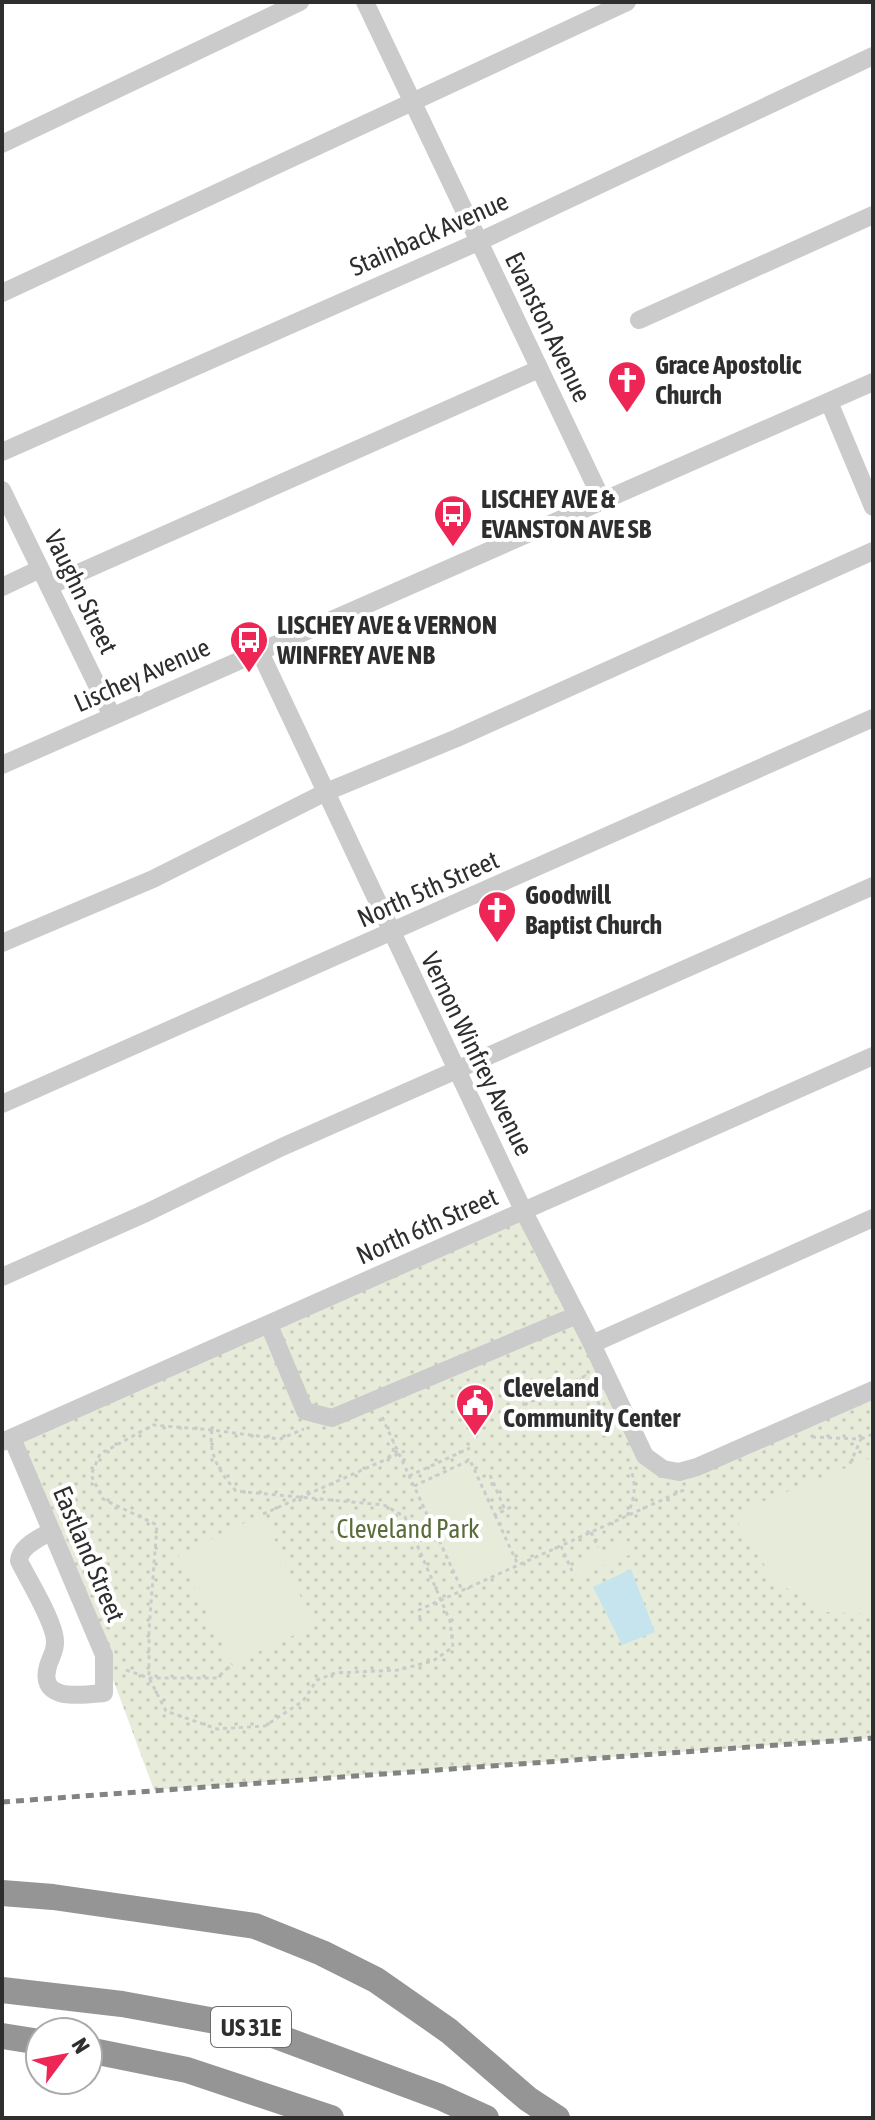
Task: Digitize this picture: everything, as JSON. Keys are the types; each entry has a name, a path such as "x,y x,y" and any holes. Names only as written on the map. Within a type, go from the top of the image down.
{"highway":[{"path":"2,1893 53,1897 255,1926 376,1980 449,2031 528,2099 557,2118"},
{"name":"US 31E","path":"2,1990 122,2004 254,2028 440,2097 486,2118"},
{"path":"2,2036 24,2039"},
{"name":"US 31E","path":"104,2053 187,2070 331,2118"}],"street":[{"path":"2,144 300,2"},
{"name":"Evanston Avenue","path":"365,2 603,502"},
{"path":"2,293 627,2"},
{"name":"Stainback Avenue","path":"2,452 478,242 873,56"},
{"path":"639,320 873,215"},
{"path":"49,586 539,369"},
{"name":"Lischey Avenue","path":"2,765 873,382"},
{"path":"829,402 873,507"},
{"name":"Vaughn Street","path":"2,490 112,716"},
{"path":"2,943 153,879 326,792 457,738 873,551"},
{"path":"2,587 40,569"},
{"name":"Vernon Winfrey Avenue","path":"260,652 524,1212 645,1456 663,1469 679,1472 697,1467 873,1390"},
{"name":"North 5th Street","path":"2,1104 873,718"},
{"path":"2,1277 146,1213 282,1147 873,886"},
{"name":"North 6th Street","path":"7,1440 873,1056"},
{"path":"592,1344 873,1218"},
{"path":"269,1325 305,1411 332,1418 577,1315"},
{"name":"Eastland Street","path":"7,1440 51,1531 104,1655 104,1693 63,1696 53,1691 48,1679 48,1666 55,1650 54,1634 19,1561 25,1548 51,1531"}],"path":[{"path":"524,1405 585,1376 605,1415"},
{"path":"381,1414 462,1590"},
{"path":"212,1430 209,1448 225,1478 236,1491 384,1505 405,1517 450,1621 453,1647 433,1661 398,1670 335,1673 317,1680 303,1701 265,1726 217,1729 166,1711 149,1678 149,1630 157,1525 103,1499 91,1475 100,1454 153,1425 212,1430 280,1439 304,1429"},
{"path":"804,1437 861,1439 873,1434"},
{"path":"849,1466 861,1439"},
{"path":"387,1459 393,1452 394,1443"},
{"path":"409,1476 470,1448"},
{"path":"263,1514 405,1451"},
{"path":"625,1454 637,1484 627,1516"},
{"path":"414,1486 470,1460 518,1565"},
{"path":"490,1475 505,1510"},
{"path":"420,1619 419,1610 694,1486"},
{"path":"495,1515 511,1507"},
{"path":"591,1532 598,1547"},
{"path":"561,1546 572,1571"},
{"path":"126,1670 149,1678 217,1678 232,1664"}],"green space":[{"name":"Cleveland Park","path":"524,1212 646,1457 697,1467 873,1390 873,1738 154,1790 104,1655 12,1438"},
{"path":"873,1457 873,1614 824,1612 777,1582 744,1537 734,1513"},
{"path":"470,1460 518,1565 462,1590 414,1486"},
{"path":"263,1514 314,1626 232,1664 178,1555"},
{"path":"627,1540 632,1554 579,1576 574,1563"}],"water":[{"path":"631,1569 655,1632 622,1645 593,1587"}],"railway":[{"path":"2,1802 873,1738"}],"place":[{"name":"Grace Apostolic Church","path":"627,414"},
{"name":"LISCHEY AVE & EVANSTON AVE SB","path":"453,548"},
{"name":"LISCHEY AVE & VERNON WINFREY AVE NB","path":"249,674"},
{"name":"Goodwill Baptist Church","path":"497,944"},
{"name":"Cleveland Community Center","path":"475,1437"}]}
